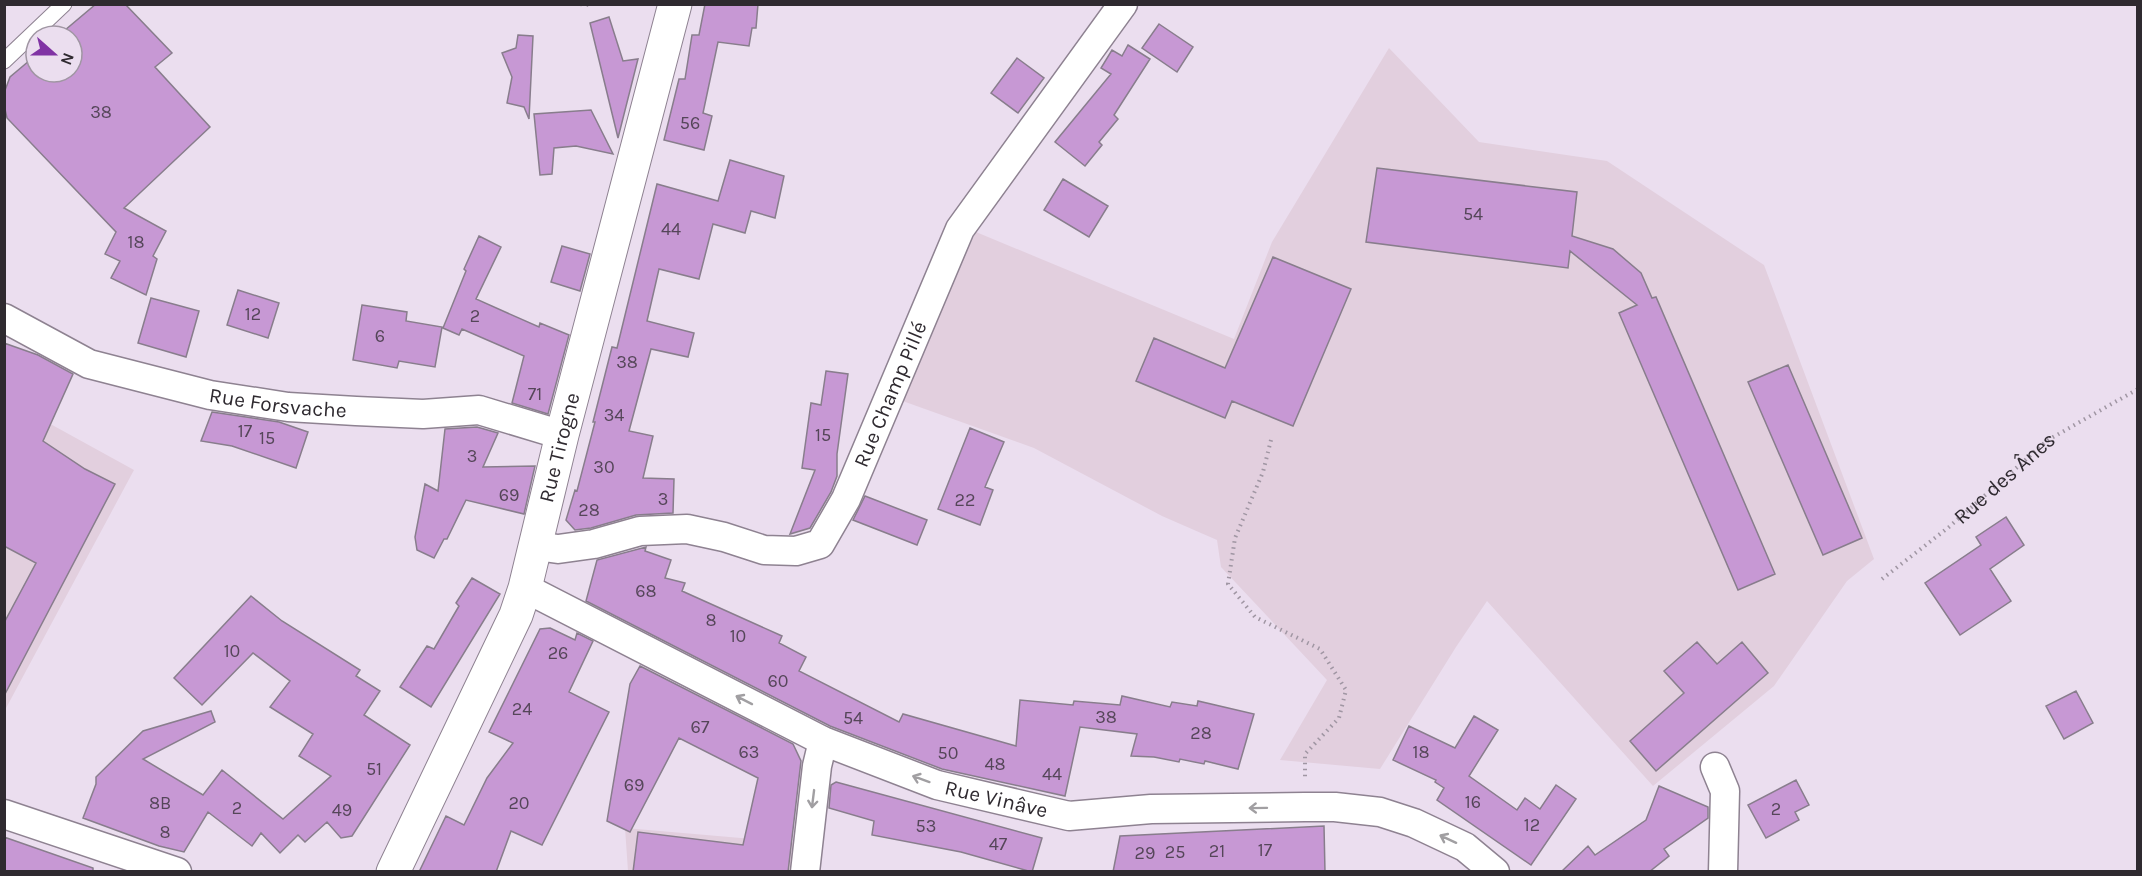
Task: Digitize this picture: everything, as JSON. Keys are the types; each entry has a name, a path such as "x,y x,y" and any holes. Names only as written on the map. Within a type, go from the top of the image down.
{"street":[{"name":"Rue Tirogne","path":"393,872 516,615 525,588 562,435 675,4"},
{"name":"Rue Champ Pillé","path":"536,546 558,549 594,544 640,531 687,530 724,537 764,550 796,551 820,544 846,499 960,230 1123,4"},
{"name":"Rue Forsvache","path":"4,318 89,364 210,394 288,407 423,414 479,410 562,435"},
{"name":"Rue Vinâve","path":"525,588 823,741 937,785 1069,816 1151,809 1305,807 1335,807 1380,812 1414,823 1465,847 1496,872"},
{"path":"805,872 817,766 823,741"},
{"path":"1715,767 1725,791 1723,872"},
{"path":"4,814 177,872"}],"lane":[{"path":"4,61 64,4"}],"path":[{"path":"581,4 589,4"},
{"name":"Rue des Ânes","path":"1882,579 1949,527 2048,440 2138,388"},
{"path":"1270,440 1263,472 1235,538 1228,584 1255,617 1320,649 1346,690 1339,718 1305,754 1305,807"}],"shaded area":[{"path":"1389,48 1479,142 1607,161 1764,265 1874,559 1847,581 1774,686 1653,786 1487,601 1380,769 1280,760 1327,680 1221,567 1217,540 1162,516 1034,448 897,399 976,232 1234,339 1272,242"},
{"path":"5,399 134,470 5,710"},
{"path":"625,828 799,843 795,871 628,871"}],"building":[{"path":"96,4 125,4 172,53 155,67 210,127 124,208 166,231 153,256 157,259 146,295 111,278 120,261 105,254 116,232 7,118 4,93 10,77 24,65 24,84 84,84 84,24 72,24"},
{"path":"705,4 758,4 756,28 752,28 749,46 718,42 703,113 712,116 704,150 664,140 679,79 685,79 692,35 699,35"},
{"path":"609,17 623,61 638,59 618,138 590,23"},
{"path":"1159,24 1193,47 1177,72 1142,48"},
{"path":"518,35 533,36 529,119 524,107 507,103 512,77 502,53 516,48"},
{"path":"1128,45 1150,59 1114,115 1118,119 1099,142 1102,145 1085,166 1055,142 1111,74 1101,68 1112,50 1122,56"},
{"path":"1017,58 1044,78 1018,113 991,93"},
{"path":"591,110 613,154 576,146 554,148 552,174 540,175 534,114"},
{"path":"730,160 784,176 775,218 751,211 745,233 713,224 699,279 659,269 647,321 694,333 688,357 651,349 629,431 653,436 643,478 674,479 673,513 636,515 591,528 575,530 566,520 575,490 577,491 612,347 617,348 657,184 718,201"},
{"path":"1377,168 1577,192 1572,236 1613,249 1641,273 1652,298 1656,297 1775,574 1738,590 1619,313 1637,305 1570,251 1568,268 1366,242"},
{"path":"1063,179 1108,206 1089,237 1044,210"},
{"path":"479,236 501,247 476,299 539,327 540,323 569,335 548,414 512,403 524,356 462,329 459,335 443,328 466,271 464,269"},
{"path":"562,246 590,254 580,291 551,282"},
{"path":"1273,257 1351,289 1293,426 1232,401 1225,418 1136,381 1154,338 1225,368"},
{"path":"238,290 279,303 268,338 227,325"},
{"path":"151,298 199,311 186,357 138,343"},
{"path":"362,305 407,312 406,321 442,327 435,367 399,361 397,368 353,360"},
{"path":"4,343 38,355 73,374 43,441 85,469 115,484 4,696 4,623 36,563 4,546"},
{"path":"1788,365 1862,538 1823,555 1748,382"},
{"path":"826,371 848,374 837,454 837,476 831,492 810,528 790,534 815,470 802,468 811,403 821,405"},
{"path":"212,412 279,422 308,432 296,468 232,446 201,441"},
{"path":"477,427 498,433 483,467 535,466 524,514 466,500 447,539 444,539 434,558 417,550 415,537 425,484 438,491 445,429"},
{"path":"970,428 1004,442 985,487 993,490 980,525 938,509"},
{"path":"865,496 927,520 917,545 853,520"},
{"path":"2006,517 2024,545 1990,569 2011,601 1960,635 1925,583 1981,545 1976,537"},
{"path":"646,547 645,551 671,560 665,578 685,583 682,591 782,636 779,643 806,657 799,671 899,722 903,714 1016,746 1020,700 1073,705 1074,701 1120,705 1122,696 1170,707 1172,702 1197,706 1198,701 1254,714 1238,769 1205,761 1204,764 1180,759 1179,762 1154,757 1131,756 1137,734 1080,727 1065,796 942,769 830,726 586,601 597,560"},
{"path":"472,578 500,594 431,707 400,687 427,646 434,649 459,606 456,603"},
{"path":"251,596 282,621 360,670 356,676 380,691 364,715 410,745 352,836 341,838 327,822 305,842 298,835 280,853 261,833 252,846 208,812 184,852 159,846 83,818 96,784 96,777 143,731 211,711 215,722 143,759 203,795 222,770 283,819 331,776 299,756 313,734 270,707 290,681 253,653 202,705 174,678"},
{"path":"550,628 575,640 577,633 593,641 569,692 609,712 542,845 511,831 496,872 419,872 446,816 464,825 487,778 513,743 489,732 540,629"},
{"path":"1697,642 1717,664 1742,642 1768,673 1656,771 1630,741 1684,693 1664,671"},
{"path":"640,666 793,744 801,761 788,872 633,872 638,832 743,845 758,778 679,738 630,832 607,821 630,684"},
{"path":"2076,691 2093,723 2064,739 2046,706"},
{"path":"1474,716 1498,730 1469,776 1517,810 1525,798 1540,809 1556,785 1576,799 1531,865 1437,800 1444,788 1435,782 1436,780 1393,760 1409,726 1455,748"},
{"path":"1796,780 1809,805 1795,812 1799,820 1766,838 1748,805"},
{"path":"836,782 1042,838 1032,872 961,852 872,835 874,821 829,808 831,785"},
{"path":"1659,786 1708,807 1708,818 1664,849 1669,856 1649,872 1561,872 1588,846 1595,855 1646,820"},
{"path":"1324,826 1325,872 1113,872 1120,836"},
{"path":"4,837 93,868 93,872 4,872"}]}
